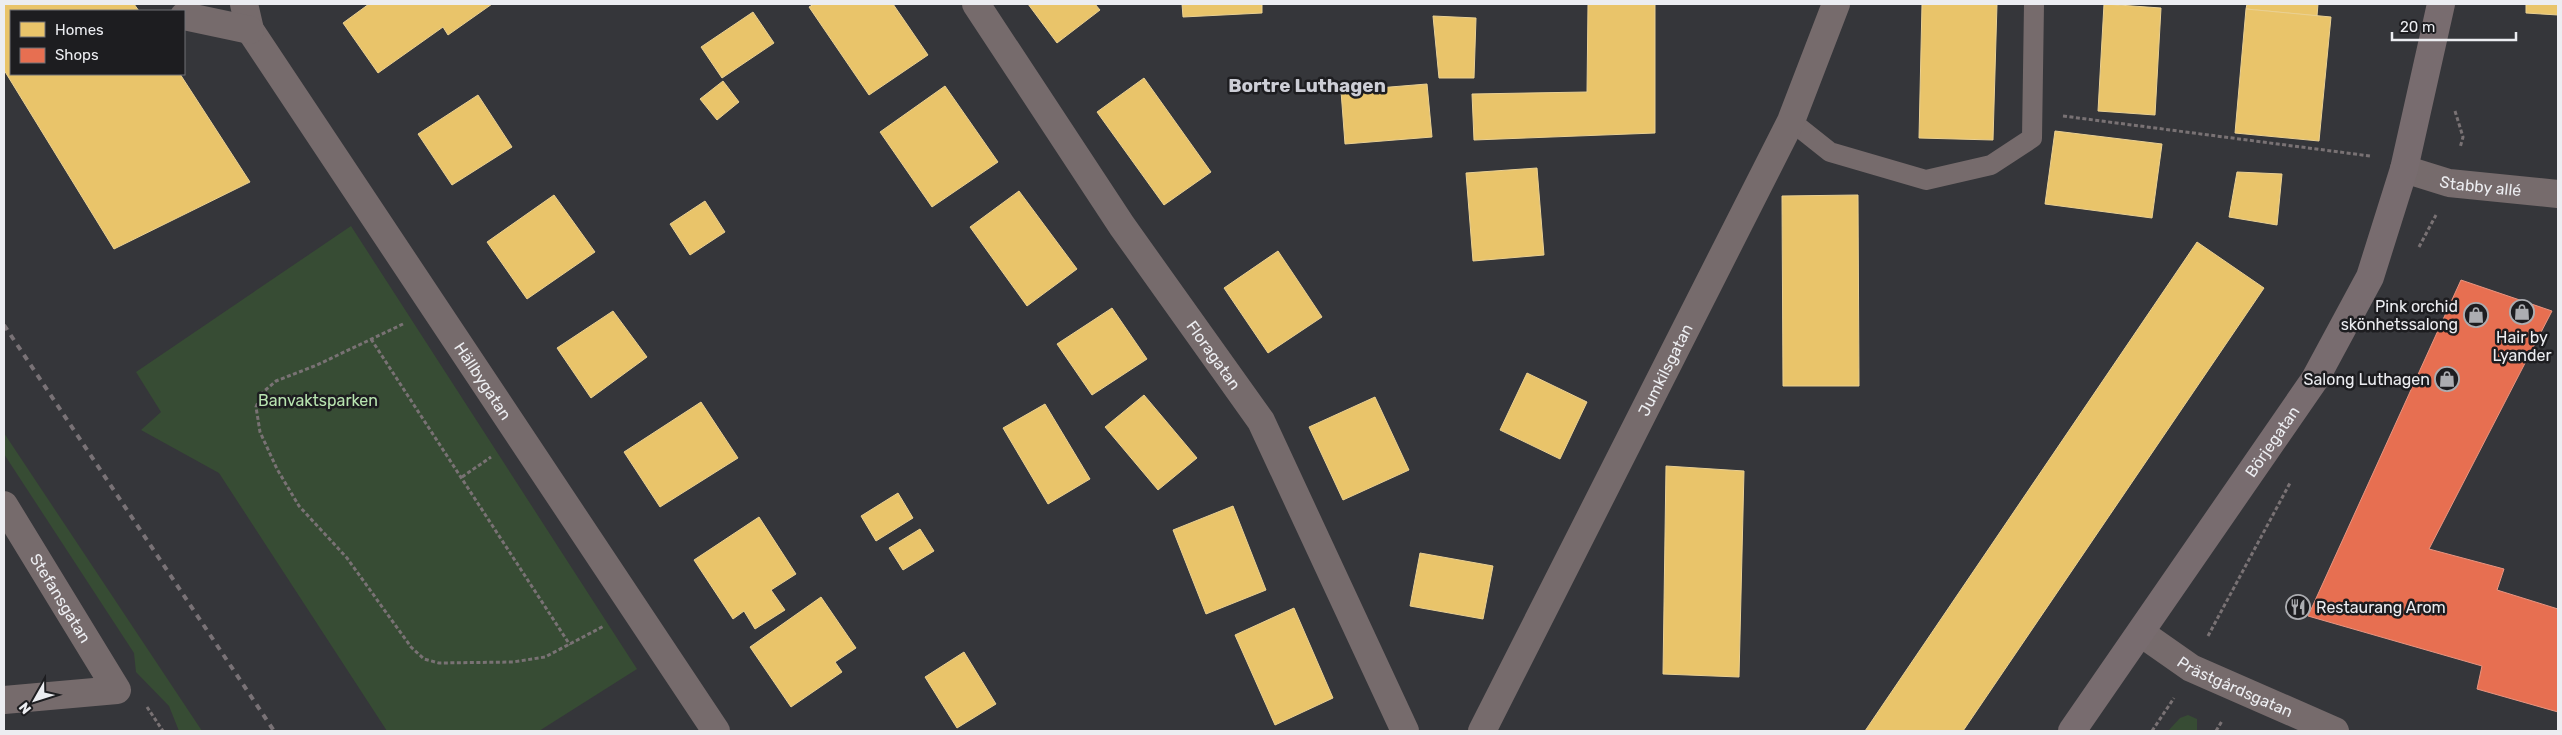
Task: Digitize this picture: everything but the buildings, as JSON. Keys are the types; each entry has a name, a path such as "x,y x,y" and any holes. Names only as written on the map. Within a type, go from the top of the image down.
{"street":[{"name":"Hällbygatan","path":"244,4 250,30 436,307 716,731"},
{"name":"Floragatan","path":"976,4 1122,226 1261,421 1405,731"},
{"name":"Jumkilsgatan","path":"1482,731 1791,121 1836,4"},
{"name":"Börjegatan","path":"2072,731 2142,633 2315,379 2370,277 2404,169 2441,4"},
{"path":"185,16 250,30"},
{"name":"Stabby allé","path":"2404,169 2449,182 2558,194"},
{"name":"Stefansgatan","path":"4,505 117,690 4,700"},
{"name":"Prästgårdsgatan","path":"2142,633 2191,668 2334,731"}],"lane":[{"path":"1791,121 1830,152 1926,180 1991,165 2032,138 2034,4"}],"path":[{"path":"2054,114 2373,156"},
{"path":"436,307 317,365 276,381 262,393 256,408 260,432 277,469 299,506 347,558 411,647 424,658 440,663 513,662 546,657 635,608"},
{"path":"371,339 570,645"},
{"path":"2152,731 2176,695"},
{"path":"2216,731 2222,721"}],"green space":[{"name":"Banvaktsparken","path":"351,226 637,669 539,731 387,731 219,473 141,430 161,412 136,372"},
{"path":"4,433 202,731 179,731 169,706 136,672 134,653 4,454"},
{"path":"2188,715 2197,719 2197,731 2168,731 2180,718"}],"railway":[{"path":"4,325 274,731"}],"place":[{"name":"Hair by Lyander","path":"2522,312"},
{"name":"Pink orchid skönhetssalong","path":"2476,315"},
{"name":"Salong Luthagen","path":"2447,379"},
{"name":"Restaurang Arom","path":"2298,607"}],"district":[{"name":"Bortre Luthagen","path":"1307,85"}]}
